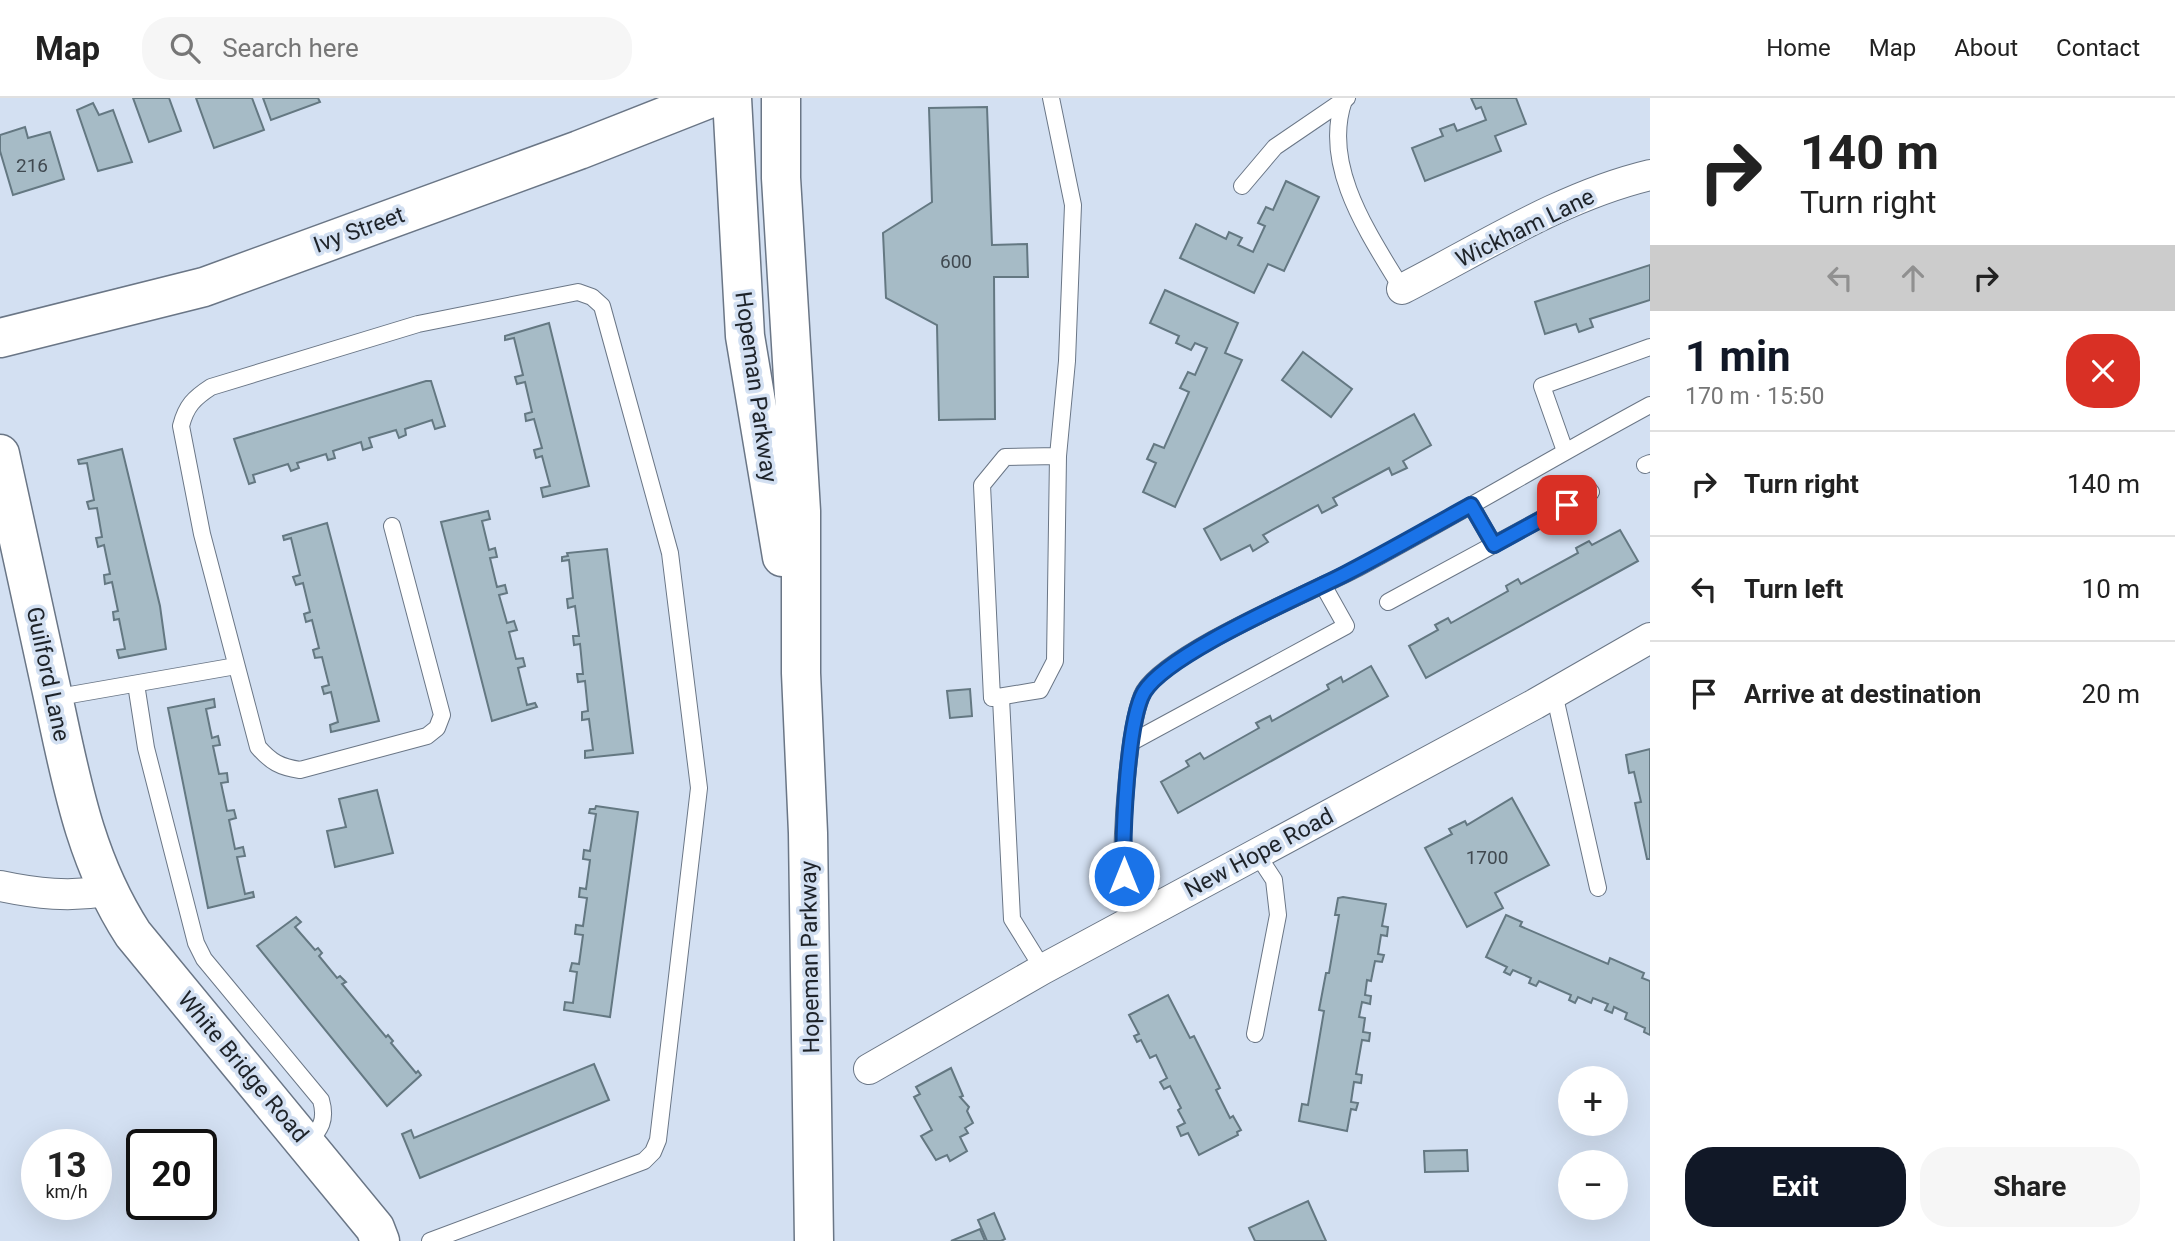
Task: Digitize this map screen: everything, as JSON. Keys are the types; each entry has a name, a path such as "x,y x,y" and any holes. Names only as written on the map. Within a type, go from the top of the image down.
{"main road":[{"name":"Ivy Street","path":"0,338 204,287 579,150 711,98"},
{"name":"Hopeman Parkway","path":"732,98 745,335 801,673"},
{"name":"Hopeman Parkway","path":"780,98 781,178 801,511 801,673 808,833 814,1241"},
{"name":"Guilford Lane","path":"0,453 86,837 107,891"},
{"name":"White Bridge Road","path":"107,891 133,934 375,1228 380,1241"}],"street":[{"name":"Wickham Lane","path":"1402,289 1561,207 1650,175"},
{"name":"New Hope Road","path":"869,1069 1043,969 1555,693 1650,638"},
{"path":"0,886 62,895 107,891"}],"lane":[{"path":"1051,98 1073,205 1067,361 1058,456 1055,661 1040,690 992,698 982,485 1005,457 1058,456"},
{"path":"1242,186 1275,147 1346,99"},
{"path":"1346,99 1339,114 1339,159 1347,185 1372,240 1402,289"},
{"path":"392,526 442,715 438,728 428,736 300,770 282,767 270,761 258,747 202,534 181,426 184,411 193,399 211,387 429,322 578,292 592,297 602,306 670,552 699,788 658,1140 653,1152 643,1161 430,1241"},
{"path":"1565,451 1542,386 1650,346"},
{"path":"1132,921 1124,876 1123,850 1134,715 1144,691 1161,672 1226,633 1323,585 1650,405"},
{"path":"1388,602 1591,492"},
{"path":"1471,505 1494,545"},
{"path":"1132,742 1346,626 1323,585"},
{"path":"53,698 236,666"},
{"path":"136,684 146,748 195,943 204,959 321,1100 324,1113 322,1126 307,1145"},
{"path":"1555,693 1598,888"},
{"path":"1001,698 1012,919 1043,969"},
{"path":"1255,1034 1278,915 1274,880 1257,853"}],"building":[{"path":"133,98 169,98 181,131 149,142"},
{"path":"196,98 252,98 264,130 214,148"},
{"path":"263,98 318,98 320,102 271,120"},
{"path":"1471,98 1516,98 1526,124 1495,136 1501,151 1425,181 1412,148 1443,136 1440,129 1454,124 1457,131 1486,120 1481,107 1476,109"},
{"path":"93,103 99,115 113,110 132,162 98,171 77,110"},
{"path":"987,107 992,245 1027,244 1028,277 994,277 995,419 939,420 937,325 886,298 883,233 932,202 929,108"},
{"path":"25,127 28,138 50,132 64,179 13,195 0,151 0,135"},
{"path":"1286,181 1319,197 1284,271 1268,264 1254,293 1180,258 1196,224 1226,239 1229,232 1242,238 1238,245 1253,252 1265,226 1258,223 1266,207 1273,210"},
{"path":"1650,265 1650,300 1590,319 1593,327 1579,332 1576,324 1545,334 1535,302"},
{"path":"1165,290 1238,323 1225,353 1242,360 1175,507 1143,492 1156,463 1147,459 1154,444 1164,448 1189,392 1180,388 1188,372 1195,375 1207,348 1195,343 1191,350 1176,343 1179,336 1150,323"},
{"path":"549,323 589,486 543,497 541,488 550,486 542,456 536,458 534,450 542,448 534,419 526,421 525,414 532,412 525,382 517,384 515,377 523,375 514,338 505,340 505,336"},
{"path":"1303,352 1352,389 1331,417 1282,380"},
{"path":"431,381 445,426 435,429 432,420 405,429 406,435 399,438 396,430 369,438 372,447 363,450 361,442 333,451 335,458 328,460 326,454 297,463 299,468 291,471 288,464 253,475 255,482 249,484 234,439"},
{"path":"1414,414 1431,445 1403,461 1407,468 1392,475 1389,468 1333,498 1337,505 1322,513 1318,505 1263,535 1268,542 1253,551 1250,545 1221,560 1204,529"},
{"path":"122,449 160,606 166,649 119,658 117,650 125,649 119,619 114,620 113,612 118,611 112,582 105,584 104,575 110,574 104,545 98,547 96,538 102,537 97,508 89,509 87,502 94,500 87,463 79,464 78,460"},
{"path":"488,511 490,519 482,521 489,550 495,548 497,557 490,558 497,587 505,585 507,593 499,595 507,623 514,621 517,630 509,632 516,659 523,658 525,666 518,668 527,705 535,703 537,707 492,721 441,522"},
{"path":"327,523 379,721 331,732 330,725 338,722 331,692 324,694 322,687 329,685 322,657 315,658 313,650 319,648 312,620 306,622 304,614 310,612 303,583 296,585 293,577 300,575 291,538 284,540 283,536"},
{"path":"1620,530 1638,561 1426,678 1409,646 1438,630 1435,625 1448,618 1451,623 1508,591 1506,586 1518,579 1521,584 1578,553 1576,548 1589,541 1592,545"},
{"path":"607,549 633,753 585,758 585,751 593,750 589,719 582,720 582,712 588,711 585,681 578,682 577,674 583,674 580,644 574,645 573,636 579,636 575,606 568,608 567,599 573,598 569,560 562,561 562,557 568,556 567,553"},
{"path":"1371,666 1388,696 1178,813 1161,782 1189,766 1186,761 1200,753 1204,759 1259,728 1256,723 1270,716 1272,721 1329,689 1327,685 1341,677 1343,682"},
{"path":"970,689 972,716 950,718 947,691"},
{"path":"214,699 215,707 206,709 212,738 218,736 220,745 213,746 219,774 227,773 228,782 221,783 227,811 234,810 236,818 229,820 235,849 243,847 245,856 237,857 245,894 253,892 254,897 208,908 168,708"},
{"path":"1650,749 1650,859 1647,859 1635,803 1641,802 1634,772 1629,773 1626,755"},
{"path":"377,790 393,853 335,867 327,831 346,827 339,799"},
{"path":"1512,798 1549,865 1495,893 1503,908 1467,927 1425,848 1452,834 1449,829 1465,821 1467,825"},
{"path":"596,806 638,812 610,1017 564,1010 565,1002 573,1003 577,972 570,971 572,963 579,964 583,935 575,934 576,925 583,926 587,898 579,897 580,888 586,889 590,860 583,859 584,850 590,851 596,814 589,813 590,809 595,809"},
{"path":"1338,898 1386,904 1382,926 1388,927 1387,936 1381,935 1378,954 1384,955 1382,962 1375,961 1371,981 1367,980 1365,995 1371,996 1370,1004 1362,1002 1359,1017 1365,1018 1363,1032 1370,1033 1369,1041 1362,1040 1356,1074 1362,1075 1361,1083 1354,1082 1351,1102 1358,1103 1356,1110 1351,1109 1347,1131 1299,1121 1302,1104 1308,1105 1324,1011 1319,1010 1326,973 1329,973 1339,915 1335,915"},
{"path":"1506,915 1522,922 1520,926 1608,964 1610,958 1644,973 1642,978 1650,981 1650,1035 1644,1032 1645,1028 1625,1019 1627,1013 1614,1007 1612,1013 1605,1010 1608,1004 1593,998 1591,1003 1578,997 1575,1003 1569,1000 1571,995 1539,981 1536,986 1529,983 1531,978 1513,970 1510,975 1504,972 1507,967 1486,957"},
{"path":"296,917 301,922 295,927 315,950 318,948 322,953 319,956 337,978 340,976 346,982 342,984 386,1037 388,1035 393,1041 391,1043 416,1073 418,1071 421,1075 387,1106 257,946"},
{"path":"1168,995 1190,1038 1194,1036 1220,1088 1216,1090 1230,1118 1233,1116 1241,1130 1237,1132 1238,1135 1199,1155 1188,1133 1181,1136 1177,1127 1185,1123 1178,1110 1181,1108 1170,1086 1164,1089 1160,1082 1167,1078 1156,1055 1150,1058 1141,1040 1137,1042 1134,1036 1139,1034 1129,1015"},
{"path":"594,1064 609,1100 420,1178 402,1134 411,1130 414,1138"},
{"path":"951,1068 963,1096 960,1097 969,1107 967,1111 973,1123 965,1128 968,1133 960,1137 967,1151 950,1161 947,1155 936,1160 921,1136 932,1130 914,1097 920,1094 916,1087"},
{"path":"1467,1150 1468,1171 1425,1172 1424,1151"},
{"path":"1308,1201 1326,1241 1255,1241 1249,1228"},
{"path":"994,1213 1005,1239 987,1241 978,1220"},
{"path":"980,1229 985,1241 951,1241"}],"route":[{"path":"1124,876 1123,850 1134,715 1144,691 1161,672 1226,633 1357,568 1471,505 1494,545 1567,505"}]}
